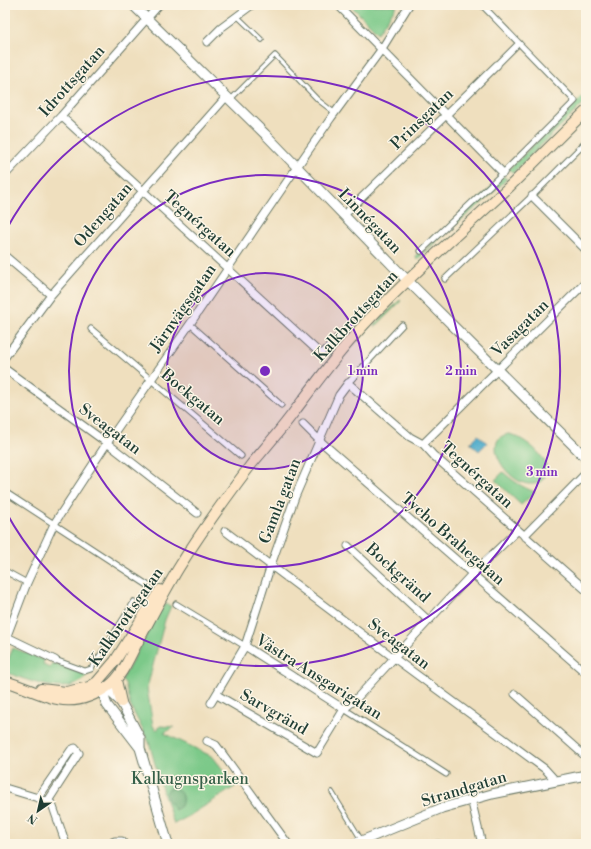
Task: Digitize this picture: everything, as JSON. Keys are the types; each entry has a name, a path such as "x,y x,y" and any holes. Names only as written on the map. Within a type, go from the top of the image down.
{"main road":[{"name":"Kalkbrottsgatan","path":"100,686 157,593 178,568 240,480 331,364 371,316 510,186 586,111"},
{"name":"Kalkbrottsgatan","path":"100,686 116,680 127,663 178,568"},
{"path":"116,680 121,702"},
{"path":"5,681 61,701 87,698 100,686"},
{"path":"21,686 66,692 100,686"}],"street":[{"name":"Linnégatan","path":"133,5 229,98 586,458"},
{"name":"Idrottsgatan","path":"5,174 61,116 159,5"},
{"path":"207,42 221,28 252,5"},
{"path":"338,5 503,173"},
{"name":"Järnvägsgatan","path":"6,638 27,583 54,524 107,443 297,167 381,50 409,5"},
{"path":"421,251 503,173 575,101 482,5"},
{"name":"Prinsgatan","path":"344,215 519,43"},
{"name":"Odengatan","path":"5,357 50,295 229,98"},
{"name":"Tegnérgatan","path":"61,116 142,192 228,268 321,354"},
{"path":"446,279 586,142"},
{"path":"532,196 586,250"},
{"path":"5,256 50,295"},
{"name":"Vasagatan","path":"423,444 586,282"},
{"path":"321,354 352,322"},
{"path":"190,324 282,405"},
{"name":"Gamla gatan","path":"211,703 245,646 295,497 339,395 348,383 402,325"},
{"name":"Bockgatan","path":"91,329 241,456"},
{"name":"Sveagatan","path":"5,369 107,443 197,512"},
{"name":"Tegnérgatan","path":"348,383 410,437 423,444 434,456 586,590"},
{"name":"Tycho Brahegatan","path":"303,424 319,440 586,673"},
{"path":"524,536 586,473"},
{"path":"5,492 149,586"},
{"path":"344,709 356,699 472,574 518,530"},
{"name":"Sveagatan","path":"225,531 545,769 556,780"},
{"name":"Bockgränd","path":"348,546 428,620"},
{"path":"5,571 27,583"},
{"name":"Västra Ansgarigatan","path":"176,604 245,646 446,774"},
{"path":"6,638 55,660 85,671 91,669"},
{"path":"100,686 110,692 121,702 140,738 140,748 168,844"},
{"path":"100,686 107,705 140,748"},
{"path":"515,694 586,757"},
{"name":"Sarvgränd","path":"217,695 317,753 344,709"},
{"path":"87,698 107,705"},
{"path":"207,741 216,745 288,844"},
{"path":"38,798 71,750 76,748 79,753 48,801"},
{"name":"Strandgatan","path":"358,842 442,808 471,799 556,780 586,775"},
{"path":"5,788 48,801 52,804 66,844"},
{"path":"471,799 482,844"},
{"path":"108,844 118,840 122,841 124,844"}],"lane":[{"path":"237,16 262,40"},
{"path":"229,98 275,55 318,100 335,113"},
{"path":"91,669 134,601"},
{"path":"332,792 358,842"}],"green space":[{"path":"350,5 397,5 378,33"},
{"path":"586,93 586,101 513,173 509,169"},
{"path":"503,176 507,179 483,202 445,233 417,260 416,256 418,253 420,255"},
{"path":"383,288 387,289 367,312 363,311"},
{"path":"400,300 401,301 375,327 374,325"},
{"path":"342,336 343,337 329,357 328,353"},
{"path":"509,434 530,445 543,459 546,466 546,473 543,479 539,482 532,484 523,483 514,478 500,461 496,444 500,437"},
{"path":"503,472 518,484 535,492 521,505 495,480"},
{"name":"Kalkugnsparken","path":"165,604 171,606 165,620 147,688 153,726 157,730 160,726 174,727 164,733 213,757 236,786 174,824 161,786 149,742 130,705 125,683 122,680 162,606 164,607"},
{"path":"13,648 44,660 43,665 50,668 52,663 87,675 80,682 72,686 63,687 33,682 5,672 5,667"},
{"path":"169,788 176,789 182,796 181,806 175,810 168,801 166,793"},
{"path":"439,837 441,844 420,844"}],"water":[{"path":"478,435 487,443 479,451 470,443"}]}
